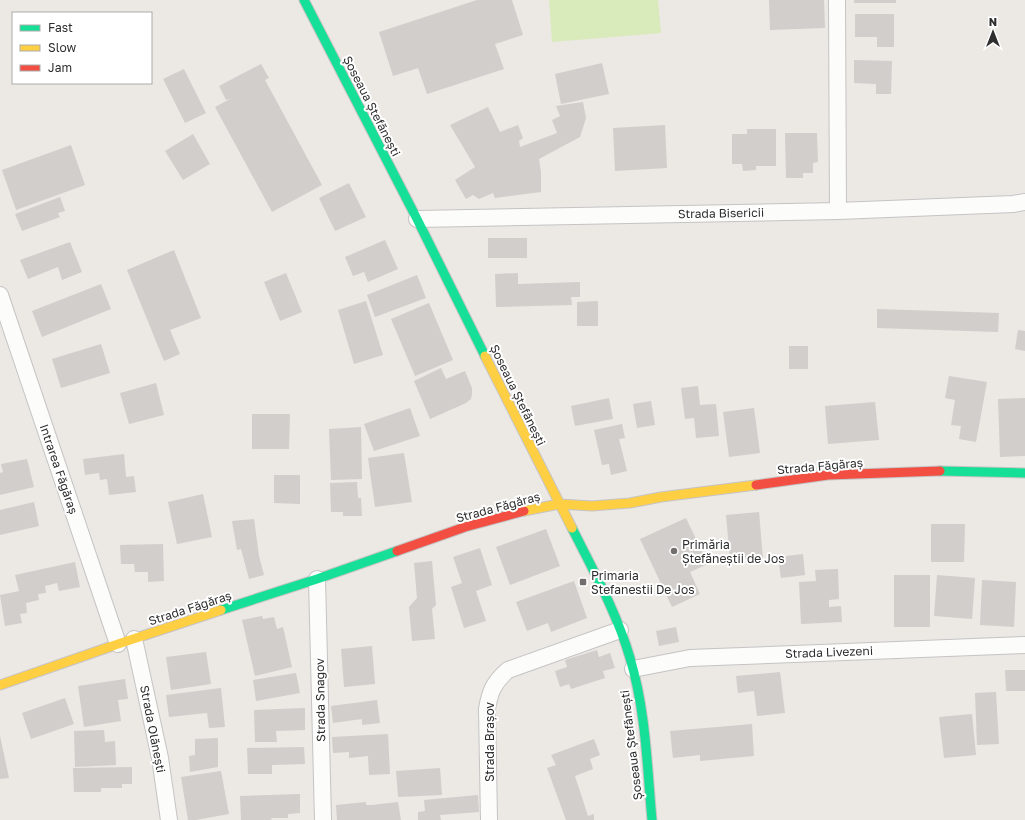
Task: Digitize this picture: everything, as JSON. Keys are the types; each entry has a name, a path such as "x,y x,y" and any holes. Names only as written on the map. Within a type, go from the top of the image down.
{"street":[{"name":"Șoseaua Ștefănești","path":"304,0 417,219 597,578 620,630 633,669 641,710 652,820"},
{"path":"837,0 838,211"},
{"name":"Strada Bisericii","path":"417,219 838,211 1013,204 1025,202"},
{"name":"Intrarea Făgăraș","path":"0,295 118,644"},
{"name":"Strada Făgăraș","path":"0,684 118,644 317,580 465,527 520,512 559,504 592,506 630,503 661,497 828,475 930,471 1025,473"},
{"name":"Strada Snagov","path":"317,580 323,820"},
{"name":"Strada Brașov","path":"489,820 487,709 489,695 494,684 508,670 620,630"},
{"name":"Strada Olănești","path":"134,639 160,758 169,820"},
{"name":"Strada Livezeni","path":"633,669 690,658 716,656 1025,646"}],"green space":[{"path":"549,0 658,0 661,33 552,42"}],"building":[{"path":"477,0 512,0 523,35 495,44 504,69 427,94 418,68 393,76 379,32"},
{"path":"769,0 824,0 825,28 770,30"},
{"path":"854,0 896,0 896,3 854,3"},
{"path":"855,14 894,14 894,47 877,47 877,37 855,37"},
{"path":"854,60 892,61 891,94 876,94 876,84 854,83"},
{"path":"602,63 609,94 561,104 555,74"},
{"path":"261,64 269,78 265,80 322,185 272,212 215,107 230,99 226,100 219,86"},
{"path":"184,69 206,113 185,123 163,79"},
{"path":"583,102 586,118 580,137 539,159 541,172 541,192 495,198 493,193 479,199 473,195 466,199 455,180 475,167 450,125 488,107 500,132 518,125 523,138 519,141 520,147 557,133 552,120 560,116 556,106"},
{"path":"665,125 667,168 615,171 613,128"},
{"path":"747,129 776,129 776,166 756,166 756,170 743,171 742,164 732,164 732,134 747,134"},
{"path":"785,133 817,133 818,162 813,163 813,173 803,173 803,178 786,178"},
{"path":"193,134 210,164 183,180 165,151"},
{"path":"71,145 85,185 16,210 2,170"},
{"path":"349,183 366,217 335,231 319,198"},
{"path":"60,197 65,211 58,213 60,217 22,231 15,214"},
{"path":"488,238 527,238 527,258 488,258"},
{"path":"385,240 398,269 368,282 364,272 353,276 345,257"},
{"path":"70,242 82,272 62,280 58,267 28,279 20,260"},
{"path":"174,250 201,318 170,330 180,354 164,361 127,270"},
{"path":"286,273 302,312 280,321 264,282"},
{"path":"518,273 518,284 580,282 580,297 571,297 572,305 496,307 495,274"},
{"path":"417,275 426,298 375,317 367,295"},
{"path":"101,284 111,309 42,337 32,311"},
{"path":"366,301 383,355 354,364 338,310"},
{"path":"598,301 598,326 577,326 577,302"},
{"path":"429,303 453,360 415,376 391,319"},
{"path":"877,309 999,313 998,332 877,328"},
{"path":"1018,330 1025,331 1025,351 1015,349"},
{"path":"101,344 110,373 61,388 52,359"},
{"path":"789,346 808,346 808,369 789,369"},
{"path":"441,368 446,379 465,371 472,388 471,399 466,403 430,419 414,381"},
{"path":"949,376 987,382 976,442 959,439 961,426 951,425 955,400 945,398"},
{"path":"156,383 164,415 129,424 120,393"},
{"path":"698,386 700,405 716,404 719,436 696,438 694,418 685,419 681,388"},
{"path":"609,398 613,419 575,426 571,406"},
{"path":"1025,398 1025,456 1000,457 998,399"},
{"path":"651,401 655,425 637,428 633,404"},
{"path":"875,402 879,440 828,444 825,406"},
{"path":"410,408 420,436 374,451 364,424"},
{"path":"754,408 760,453 729,457 723,412"},
{"path":"252,414 290,414 289,449 252,449"},
{"path":"622,424 625,438 619,439 627,471 611,475 609,464 602,465 594,430"},
{"path":"361,427 362,479 331,480 329,429"},
{"path":"404,453 412,502 375,507 368,458"},
{"path":"124,454 126,477 134,476 136,492 109,495 107,479 100,480 99,473 85,475 83,459"},
{"path":"27,459 34,487 0,495 0,473 3,472 1,464"},
{"path":"274,475 300,475 300,504 274,503"},
{"path":"357,482 358,498 361,498 362,516 343,516 343,512 331,512 330,483"},
{"path":"203,494 212,537 177,544 168,502"},
{"path":"34,502 39,526 0,535 0,510"},
{"path":"759,512 763,558 730,560 726,515"},
{"name":"Primăria Ștefăneștii de Jos","path":"686,518 708,564 690,572 700,594 672,607 640,539"},
{"path":"254,519 259,556 264,575 249,579 241,549 237,550 232,521"},
{"path":"931,524 965,524 964,562 931,562"},
{"path":"546,529 560,566 510,585 496,547"},
{"path":"163,544 164,581 148,582 148,572 135,572 134,564 121,564 120,545"},
{"path":"480,548 492,585 476,591 486,621 464,628 451,587 462,583 453,557"},
{"path":"803,554 805,575 781,578 778,557"},
{"path":"432,561 436,605 432,609 435,639 412,641 409,607 417,598 414,563"},
{"path":"75,562 80,587 59,591 57,583 45,586 46,593 38,594 39,600 26,603 27,613 20,614 22,623 5,626 0,595 19,591 15,575"},
{"path":"838,569 839,599 829,600 829,607 841,606 842,622 801,624 799,582 816,581 815,570"},
{"path":"894,575 930,575 930,627 894,627"},
{"path":"937,575 975,578 972,619 934,616"},
{"path":"982,580 1016,582 1014,627 980,625"},
{"path":"574,581 587,618 551,632 548,623 527,631 516,602"},
{"path":"262,616 263,619 274,617 277,629 283,627 292,667 255,676 242,620"},
{"path":"676,627 679,642 659,646 656,631"},
{"path":"372,646 375,684 344,687 341,649"},
{"path":"597,650 599,657 610,653 615,668 603,671 605,678 571,689 569,684 560,687 555,671 567,667 565,660"},
{"path":"206,652 211,684 171,690 166,657"},
{"path":"1005,670 1025,670 1025,691 1006,691"},
{"path":"780,672 785,713 757,716 754,691 738,693 736,676"},
{"path":"296,673 300,693 256,701 253,680"},
{"path":"125,679 128,699 118,700 121,721 84,727 78,686"},
{"path":"221,688 225,727 209,728 207,713 169,717 166,695"},
{"path":"996,692 999,744 977,745 975,693"},
{"path":"65,698 74,724 31,739 22,713"},
{"path":"377,700 380,723 362,725 362,719 333,723 331,706"},
{"path":"305,708 305,730 276,731 277,742 255,742 254,710"},
{"path":"972,714 976,755 944,758 939,717"},
{"path":"752,724 754,756 700,761 700,755 673,758 670,731"},
{"path":"104,730 105,742 115,741 116,765 75,767 74,731"},
{"path":"388,734 390,774 369,775 368,756 349,758 349,752 333,753 332,737"},
{"path":"0,736 9,778 0,779"},
{"path":"218,738 218,767 190,772 189,756 195,755 195,739"},
{"path":"594,739 600,755 590,759 593,769 575,776 588,816 594,814 594,820 566,820 547,768 556,765 551,755"},
{"path":"304,747 305,764 272,765 272,774 248,774 247,748"},
{"path":"132,767 132,784 122,784 122,788 101,788 101,792 74,792 73,768"},
{"path":"440,768 442,795 398,797 396,771"},
{"path":"221,771 229,814 188,820 181,777"},
{"path":"300,794 300,813 288,814 288,818 271,818 272,820 241,820 240,796"},
{"path":"478,795 479,812 440,815 441,820 418,820 418,812 425,811 424,800"},
{"path":"366,802 366,805 372,805 398,802 401,820 337,820 336,805"}],"traffic: fast":[{"path":"304,0 417,219 485,356"},
{"path":"940,471 1025,473"},
{"path":"572,528 611,608 625,641 630,658 643,718 652,820"},
{"path":"221,610 397,551"}],"traffic: slow":[{"path":"485,356 572,528"},
{"path":"524,511 559,504 592,506 630,503 661,497 756,485"},
{"path":"0,685 221,610"}],"traffic: jam":[{"path":"756,485 828,475 940,471"},
{"path":"397,551 465,527 524,511"}],"place":[{"name":"Primăria Ștefăneștii de Jos","path":"674,551"},
{"name":"Primaria Stefanestii De Jos","path":"583,582"}]}
